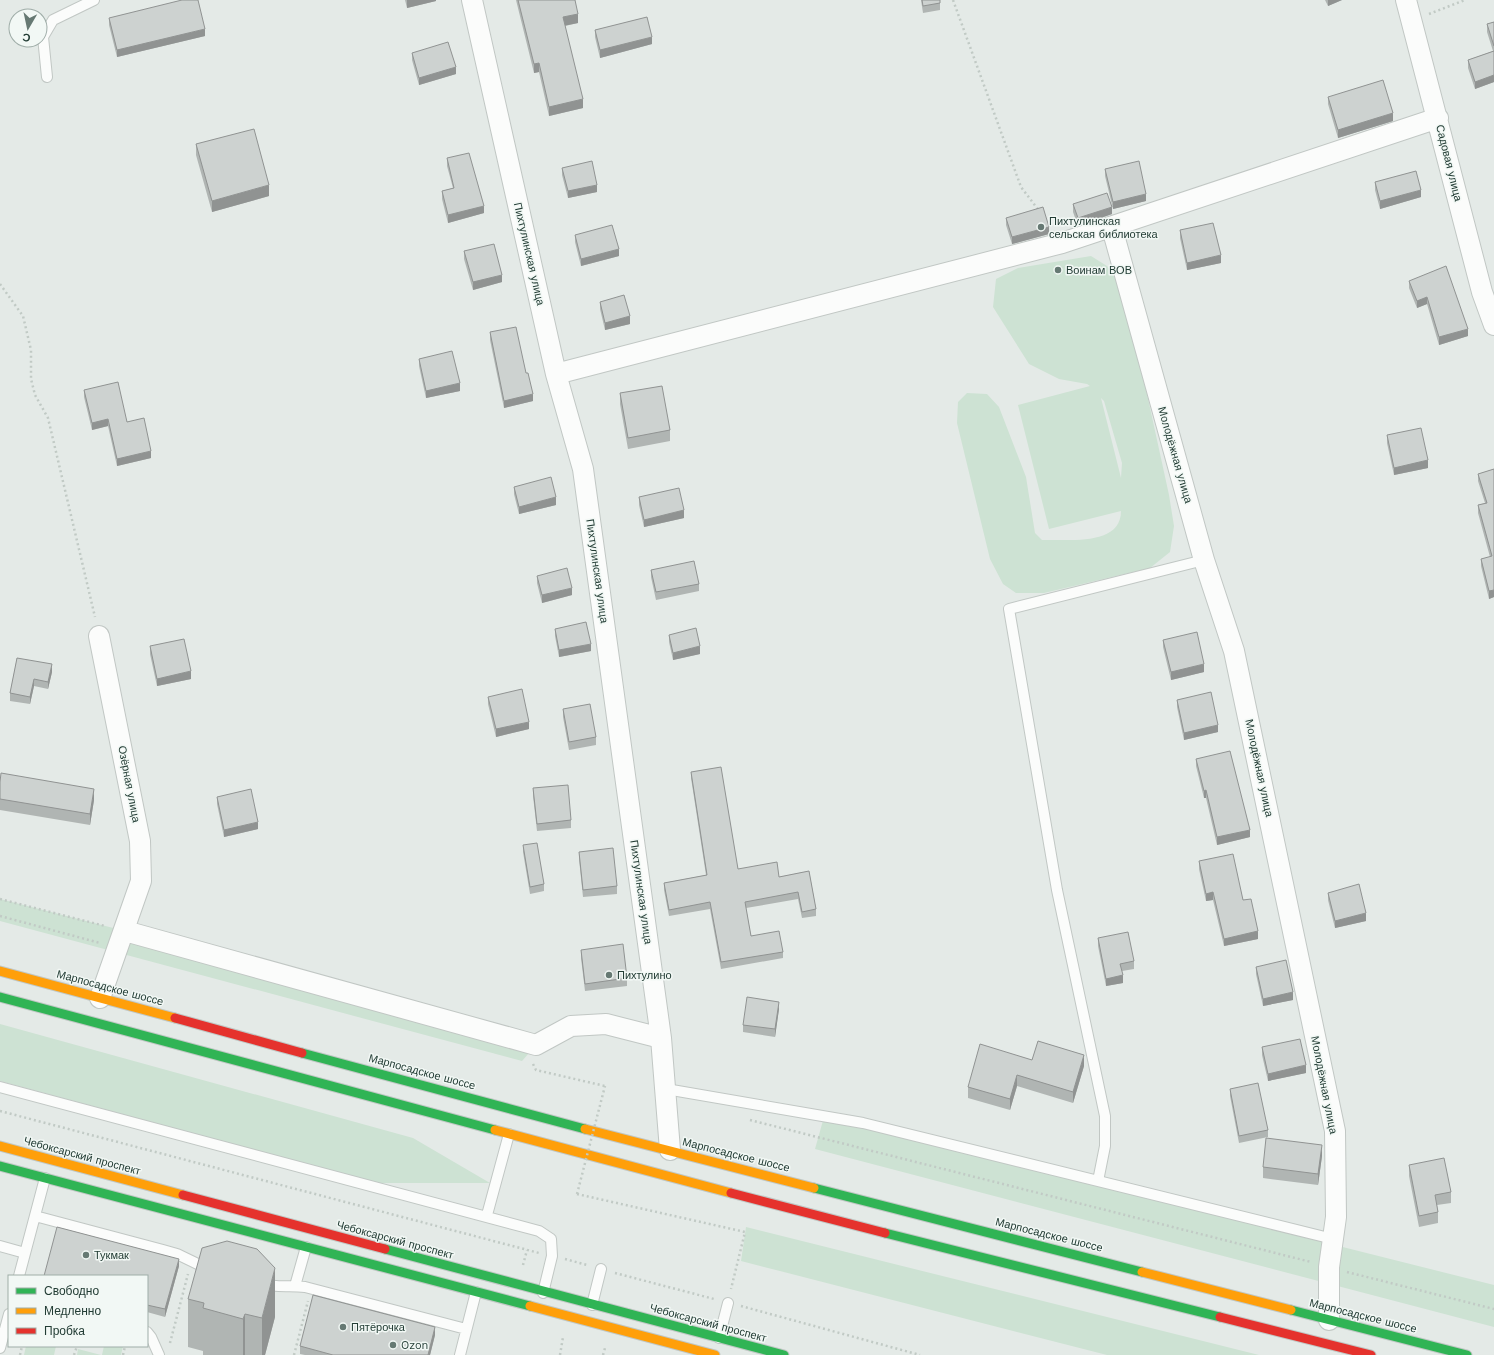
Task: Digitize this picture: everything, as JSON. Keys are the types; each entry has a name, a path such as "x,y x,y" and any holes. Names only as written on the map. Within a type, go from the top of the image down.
{"main road":[{"name":"Марпосадское шоссе","path":"0,971 670,1150 1467,1355"},
{"path":"0,997 771,1204 1371,1355"},
{"name":"Чебоксарский проспект","path":"0,1146 543,1292 784,1355"},
{"path":"0,1166 715,1355 719,1338"},
{"path":"675,1344 679,1328"}],"street":[{"name":"Пихтулинская улица","path":"472,0 556,374 583,469 661,1038 670,1150"},
{"name":"Садовая улица","path":"1406,0 1438,118 1482,292 1494,325"},
{"path":"556,374 1112,228 1438,118"},
{"name":"Молодёжная улица","path":"1112,228 1204,560 1234,651 1335,1131 1336,1217 1329,1267 1329,1320"},
{"name":"Озёрная улица","path":"99,636 140,841 141,881 125,931 100,998"},
{"path":"125,931 536,1045 571,1026 606,1024 661,1038"}],"lane":[{"path":"47,77 43,37 53,20 94,0"},
{"path":"1098,1180 1105,1146 1105,1116 1057,890 1008,610 1204,560"},
{"path":"0,1087 488,1215 539,1230 551,1239 552,1256 539,1308"},
{"path":"666,1089 863,1123 1333,1239"},
{"path":"488,1215 509,1134"},
{"path":"19,1275 45,1178"},
{"path":"35,1216 163,1250 221,1274"},
{"path":"0,1246 25,1253"},
{"path":"295,1286 306,1247"},
{"path":"592,1305 602,1269"},
{"path":"249,1281 275,1287 295,1286 312,1289 466,1329"},
{"path":"460,1355 476,1292"},
{"path":"719,1338 728,1303"},
{"path":"0,1348 8,1318"},
{"path":"148,1333 159,1355"},
{"path":"671,1355 675,1344"}],"path":[{"path":"953,0 1021,187 1044,218"},
{"path":"1412,20 1465,0"},
{"path":"0,284 23,316 32,350 31,379 33,390 48,418 99,636"},
{"path":"0,899 125,931"},
{"path":"536,1070 605,1086 577,1194 745,1232 728,1303"},
{"path":"0,1111 544,1254"},
{"path":"749,1119 1494,1309"},
{"path":"558,1258 920,1355"},
{"path":"169,1348 192,1261"},
{"path":"294,1355 312,1289"},
{"path":"560,1355 563,1337"},
{"path":"603,1355 605,1348"}],"green space":[{"path":"1091,256 1107,266 1125,293 1169,495 1174,526 1170,552 1150,568 1044,593 1016,593 1003,584 990,559 957,423 958,402 967,393 987,394 999,407 1026,477 1035,533 1042,540 1078,540 1102,536 1112,531 1119,523 1121,511 1049,529 1018,405 1090,386 1087,384 1059,379 1029,364 993,307 996,279 1018,268","holes":["1101,398 1104,401 1122,463 1121,478"]},
{"path":"0,899 125,931 536,1045 522,1061 0,921"},
{"path":"0,1024 413,1138 490,1183 377,1183 0,1081"},
{"path":"824,1117 1494,1285 1494,1327 815,1149"},
{"path":"746,1227 1259,1355 1107,1355 741,1261"},
{"path":"26,1347 56,1347 54,1355 24,1355"},
{"path":"104,1347 123,1347 121,1355 102,1355"},
{"path":"78,1349 101,1355 77,1355"}],"building":[{"path":"182,0 198,0 205,29 117,50 109,18"},
{"path":"518,0 575,0 578,14 563,17 583,99 549,107 539,63 534,64"},
{"path":"922,0 940,0 940,3 923,6"},
{"path":"647,17 652,37 600,50 595,30"},
{"path":"1494,22 1494,46 1487,24"},
{"path":"448,42 456,67 419,78 412,53"},
{"path":"1494,51 1494,75 1475,82 1468,60"},
{"path":"1383,80 1393,113 1338,130 1328,97"},
{"path":"254,129 269,185 212,201 196,144"},
{"path":"469,153 484,206 448,215 442,191 454,188 447,158"},
{"path":"592,161 597,185 568,191 562,168"},
{"path":"1139,161 1146,194 1113,202 1105,169"},
{"path":"1416,171 1421,190 1380,201 1375,182"},
{"path":"1107,193 1112,207 1078,218 1073,204"},
{"path":"1043,207 1049,227 1012,237 1006,218"},
{"path":"1213,223 1221,255 1187,263 1180,230"},
{"path":"612,225 619,249 581,259 575,235"},
{"path":"494,244 502,275 473,282 464,251"},
{"path":"1446,266 1468,329 1439,337 1427,297 1417,301 1409,281"},
{"path":"624,295 630,316 605,323 600,302"},
{"path":"516,327 526,373 528,373 533,394 504,401 490,332"},
{"path":"452,351 460,383 426,391 419,359"},
{"path":"118,382 127,422 144,418 151,451 117,459 108,419 92,423 84,390"},
{"path":"662,386 670,430 628,438 620,393"},
{"path":"1421,428 1428,460 1394,468 1387,435"},
{"path":"1494,469 1494,590 1489,591 1481,559 1492,556 1478,505 1487,503 1478,474"},
{"path":"551,477 556,497 519,507 514,487"},
{"path":"679,488 684,510 644,520 639,497"},
{"path":"694,561 699,584 656,592 651,570"},
{"path":"567,568 572,588 542,595 537,576"},
{"path":"586,622 591,644 559,650 555,629"},
{"path":"696,628 700,646 673,653 669,635"},
{"path":"1197,632 1204,664 1171,672 1163,640"},
{"path":"184,639 191,671 157,679 150,646"},
{"path":"17,658 52,664 48,682 34,679 30,697 10,693"},
{"path":"522,689 529,722 496,729 488,697"},
{"path":"1211,692 1218,725 1184,733 1177,700"},
{"path":"590,704 596,737 569,742 563,709"},
{"path":"1230,751 1250,830 1217,837 1206,790 1204,791 1196,759"},
{"path":"721,767 738,869 777,862 779,877 809,871 816,909 802,912 798,892 745,902 751,936 779,931 783,952 721,962 710,902 669,910 664,883 707,875 691,772"},
{"path":"1,773 94,789 90,814 0,799"},
{"path":"568,785 571,820 537,824 533,788"},
{"path":"251,789 258,822 224,830 217,797"},
{"path":"537,843 544,884 530,887 523,845"},
{"path":"613,848 617,886 583,890 579,852"},
{"path":"1233,854 1243,900 1251,899 1258,931 1224,939 1213,892 1206,894 1199,861"},
{"path":"1359,884 1366,913 1335,921 1328,893"},
{"path":"1128,932 1134,961 1120,964 1123,975 1106,979 1098,938"},
{"path":"623,944 627,978 585,984 581,950"},
{"path":"1286,960 1293,992 1263,999 1256,967"},
{"path":"747,997 779,1002 775,1029 743,1025"},
{"path":"1300,1039 1306,1065 1268,1074 1262,1047"},
{"path":"1038,1041 1084,1055 1073,1092 1017,1075 1010,1099 968,1087 980,1044 1032,1060"},
{"path":"1258,1083 1268,1130 1239,1136 1230,1089"},
{"path":"1266,1138 1322,1145 1318,1174 1263,1167"},
{"path":"1444,1158 1451,1192 1435,1195 1438,1212 1419,1216 1409,1165"},
{"path":"57,1227 179,1259 165,1309 148,1305 148,1275 44,1275"},
{"path":"227,1241 257,1249 275,1268 262,1318 245,1314 243,1319 203,1308 204,1303 188,1299 202,1248"},
{"path":"313,1295 435,1327 428,1355 333,1355 300,1346"}],"traffic: fast":[{"path":"0,997 495,1130"},
{"path":"302,1053 585,1129"},
{"path":"0,1166 530,1306"},
{"path":"814,1188 1142,1272"},
{"path":"885,1233 1220,1317"},
{"path":"385,1249 784,1355"},
{"path":"1291,1310 1467,1355"}],"traffic: slow":[{"path":"0,971 175,1018"},
{"path":"585,1129 814,1188"},
{"path":"495,1130 731,1193"},
{"path":"0,1146 183,1195"},
{"path":"1142,1272 1291,1310"},
{"path":"530,1306 715,1355"}],"traffic: jam":[{"path":"175,1018 302,1053"},
{"path":"731,1193 885,1233"},
{"path":"183,1195 385,1249"},
{"path":"1220,1317 1371,1355"}],"place":[{"name":"Пихтулинская сельская библиотека","path":"1041,227"},
{"name":"Воинам ВОВ","path":"1058,270"},
{"name":"Пихтулино","path":"609,975"},
{"name":"Тукмак","path":"86,1255"},
{"name":"Пятёрочка","path":"343,1327"},
{"name":"Ozon","path":"393,1345"}]}
